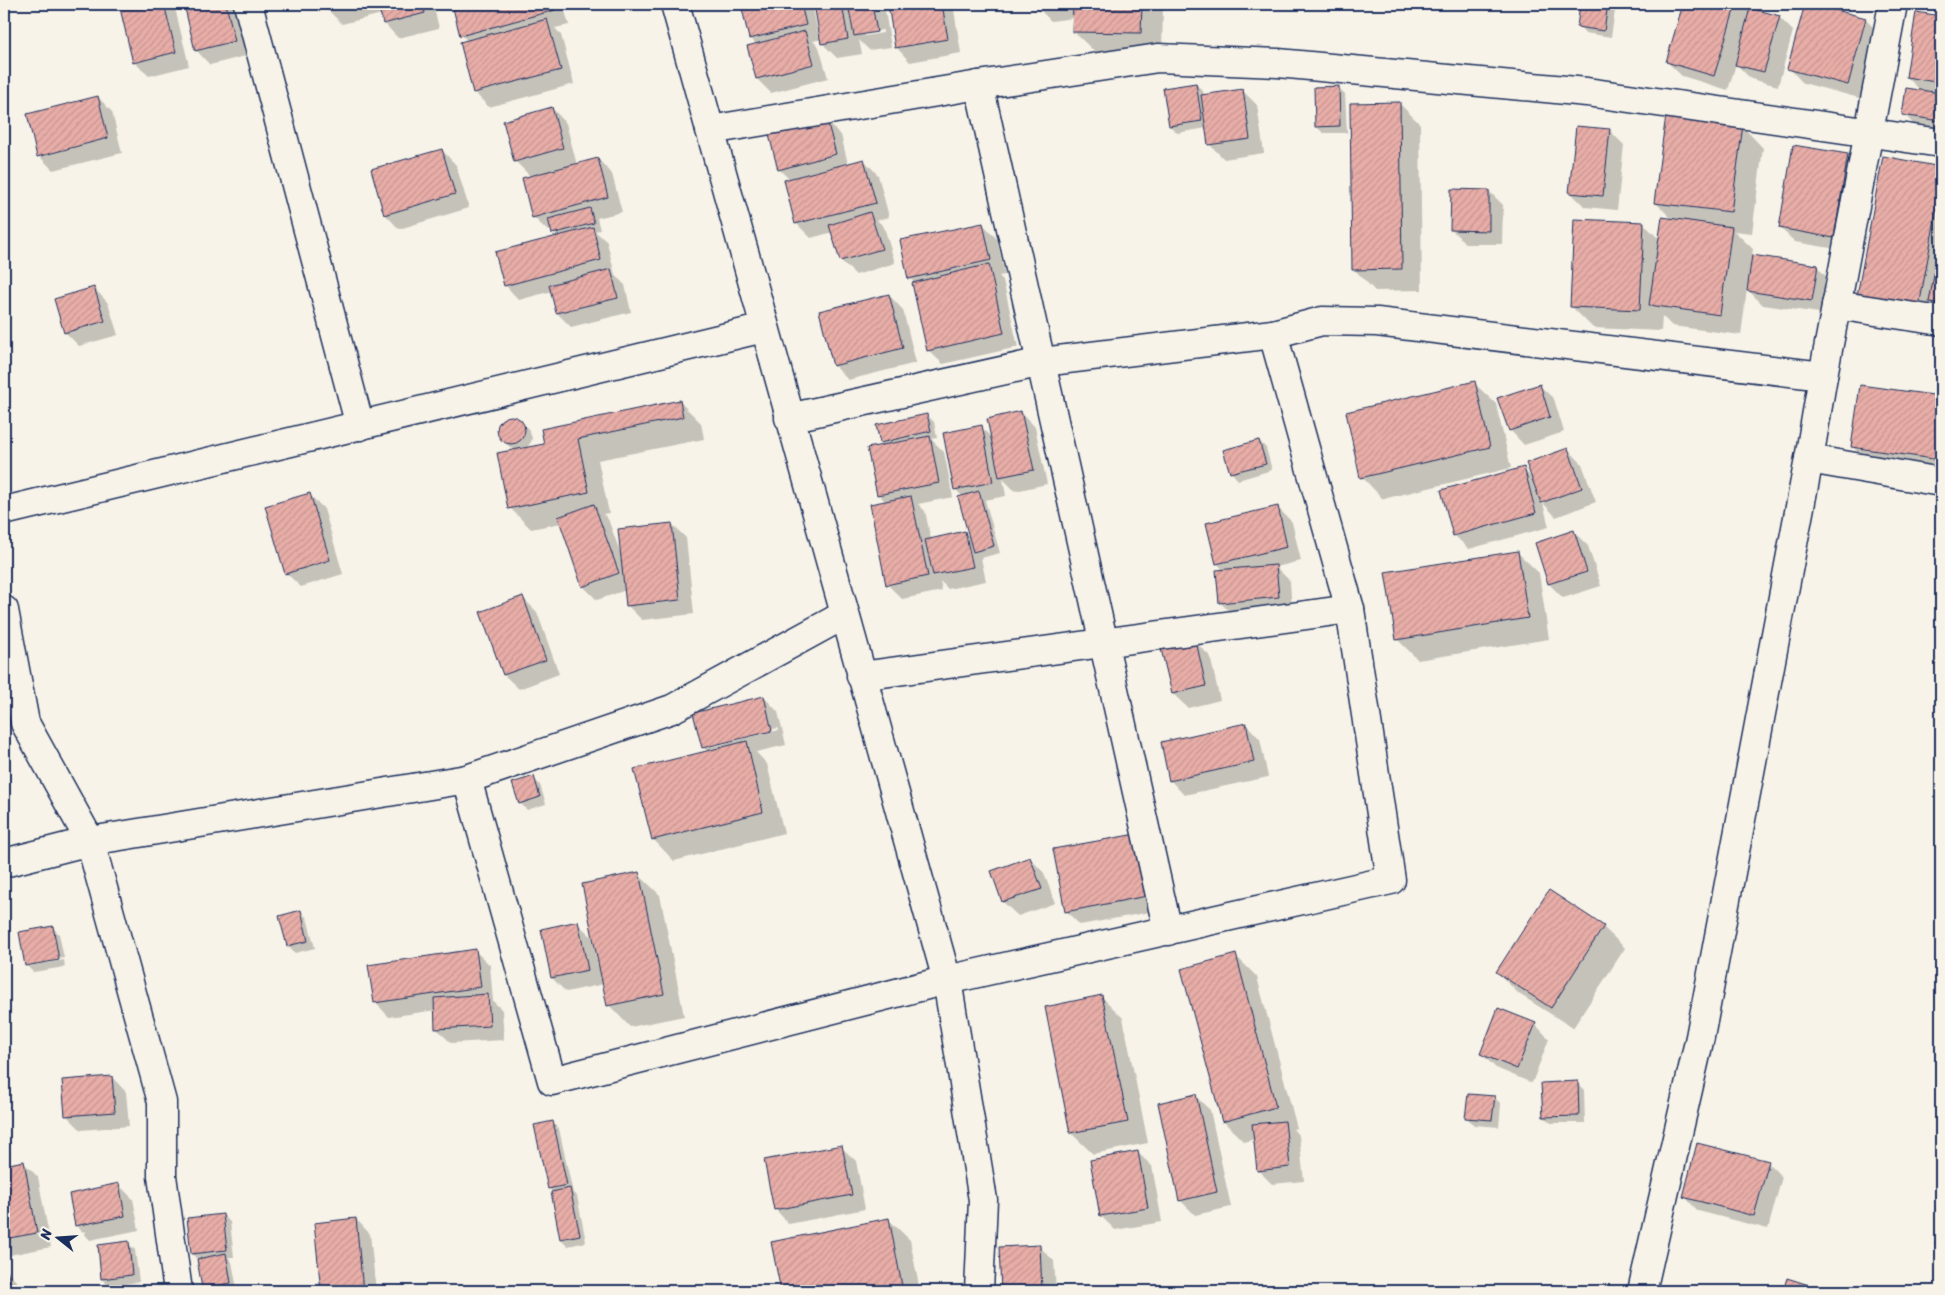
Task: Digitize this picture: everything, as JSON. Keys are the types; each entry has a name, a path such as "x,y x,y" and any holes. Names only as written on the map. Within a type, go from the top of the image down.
{"street":[{"path":"248,4 360,426"},
{"path":"675,4 947,980 983,1200 979,1291"},
{"path":"1642,1291 1700,1036 1809,459 1892,4"},
{"path":"710,130 979,85 1158,58 1278,63 1586,92 1941,143"},
{"path":"979,85 1168,931"},
{"path":"1836,305 1941,321"},
{"path":"789,418 1042,362 1274,334 1322,321 1377,322 1823,376"},
{"path":"4,511 764,328"},
{"path":"467,780 552,1081 947,980 1391,880 1350,609 1274,334"},
{"path":"1809,459 1941,482"},
{"path":"861,676 1350,609"},
{"path":"4,610 25,723 90,841 162,1102 162,1176 178,1291"},
{"path":"4,863 90,841 467,780 672,709 844,615"}],"building":[{"path":"119,4 164,4 176,52 133,63"},
{"path":"184,4 226,4 235,41 195,51"},
{"path":"325,4 353,4 327,10"},
{"path":"378,4 423,4 425,13 383,24"},
{"path":"452,4 553,4 555,10 460,36"},
{"path":"741,4 801,4 806,25 749,39"},
{"path":"814,4 842,4 848,39 821,44"},
{"path":"848,4 872,4 877,32 854,36"},
{"path":"888,4 942,4 948,39 895,48"},
{"path":"1035,4 1064,4 1035,7"},
{"path":"1073,4 1142,4 1141,33 1072,32"},
{"path":"1580,4 1608,4 1604,31 1577,27"},
{"path":"1683,4 1736,4 1714,76 1666,62"},
{"path":"1805,4 1813,4 1866,18 1848,85 1787,69"},
{"path":"1750,8 1780,16 1764,72 1735,65"},
{"path":"1916,12 1941,16 1941,83 1906,77"},
{"path":"547,19 561,70 473,93 460,42"},
{"path":"805,31 814,64 756,79 747,46"},
{"path":"1196,83 1202,121 1169,126 1163,88"},
{"path":"1339,86 1340,126 1315,127 1314,87"},
{"path":"1906,88 1941,93 1941,121 1902,115"},
{"path":"1243,89 1250,139 1208,145 1201,95"},
{"path":"98,96 108,138 37,157 27,114"},
{"path":"1400,102 1402,269 1352,270 1350,103"},
{"path":"552,107 563,148 514,162 503,121"},
{"path":"1666,115 1743,125 1731,212 1654,203"},
{"path":"827,120 836,154 778,170 769,135"},
{"path":"1576,126 1610,129 1603,196 1569,193"},
{"path":"1793,145 1848,154 1834,238 1779,228"},
{"path":"442,149 455,194 384,215 371,169"},
{"path":"1883,156 1941,167 1941,186 1919,307 1857,296"},
{"path":"598,158 608,197 532,218 522,178"},
{"path":"864,159 876,203 795,224 784,180"},
{"path":"1451,189 1489,190 1489,231 1450,230"},
{"path":"590,208 594,223 552,234 548,219"},
{"path":"870,212 882,249 840,261 829,225"},
{"path":"1662,217 1732,227 1720,315 1649,305"},
{"path":"1574,219 1644,222 1640,310 1570,307"},
{"path":"983,223 991,260 908,279 900,240"},
{"path":"593,227 601,260 504,286 495,252"},
{"path":"1941,236 1941,304 1929,302"},
{"path":"1752,255 1818,265 1812,301 1747,291"},
{"path":"989,264 1004,333 927,351 912,283"},
{"path":"611,269 618,298 556,313 549,285"},
{"path":"94,287 105,321 64,333 54,299"},
{"path":"889,294 903,348 833,366 819,311"},
{"path":"1475,381 1490,447 1360,478 1346,412"},
{"path":"1540,384 1550,417 1509,431 1497,398"},
{"path":"1860,385 1941,396 1940,460 1851,447"},
{"path":"680,400 683,417 578,439 589,492 508,509 497,453 544,444 541,429"},
{"path":"1021,411 1034,470 999,477 987,419"},
{"path":"927,414 931,431 880,443 876,425"},
{"path":"511,416 521,420 525,430 521,440 511,444 501,440 497,430 501,420"},
{"path":"982,425 993,482 954,490 943,433"},
{"path":"930,436 939,483 877,495 867,448"},
{"path":"1259,440 1266,464 1230,473 1223,450"},
{"path":"1568,448 1582,488 1541,503 1526,463"},
{"path":"1524,467 1536,513 1453,536 1441,490"},
{"path":"979,491 994,546 973,552 958,497"},
{"path":"310,493 330,560 285,574 265,506"},
{"path":"911,496 928,576 886,585 870,504"},
{"path":"594,504 619,573 582,587 558,517"},
{"path":"1278,506 1287,547 1216,564 1206,523"},
{"path":"672,523 680,600 626,606 618,529"},
{"path":"1574,530 1587,572 1548,584 1535,543"},
{"path":"965,531 973,567 933,575 925,540"},
{"path":"1518,551 1528,618 1396,640 1385,572"},
{"path":"1276,565 1279,597 1219,603 1216,570"},
{"path":"523,596 546,660 503,675 480,612"},
{"path":"1196,641 1206,686 1172,694 1161,649"},
{"path":"764,696 772,731 702,748 693,713"},
{"path":"1246,723 1254,762 1169,781 1161,742"},
{"path":"747,741 763,812 652,840 634,769"},
{"path":"534,776 540,797 519,804 512,783"},
{"path":"1136,834 1147,896 1065,912 1053,849"},
{"path":"1030,857 1042,889 1002,902 991,871"},
{"path":"639,872 664,994 607,1006 582,884"},
{"path":"1549,890 1604,926 1551,1008 1496,972"},
{"path":"301,910 308,941 287,946 279,916"},
{"path":"578,921 588,970 551,978 541,929"},
{"path":"53,926 59,960 25,966 19,932"},
{"path":"476,949 481,987 374,1003 368,965"},
{"path":"1236,954 1276,1107 1222,1122 1181,969"},
{"path":"488,994 490,1026 435,1029 434,998"},
{"path":"1102,995 1128,1122 1070,1133 1045,1007"},
{"path":"1498,1008 1536,1023 1517,1069 1480,1054"},
{"path":"112,1076 115,1112 65,1116 62,1080"},
{"path":"1578,1081 1579,1116 1543,1117 1541,1083"},
{"path":"1196,1094 1217,1192 1179,1201 1158,1103"},
{"path":"1468,1094 1495,1096 1492,1120 1465,1118"},
{"path":"553,1121 567,1185 548,1189 534,1125"},
{"path":"1285,1121 1290,1167 1257,1171 1252,1124"},
{"path":"1697,1143 1769,1161 1754,1216 1683,1197"},
{"path":"842,1145 852,1195 774,1210 764,1160"},
{"path":"1138,1151 1148,1208 1100,1216 1090,1160"},
{"path":"24,1161 37,1233 4,1239 4,1165"},
{"path":"119,1183 125,1216 75,1226 69,1194"},
{"path":"570,1188 580,1235 560,1239 551,1192"},
{"path":"223,1214 227,1250 191,1254 187,1218"},
{"path":"356,1218 363,1291 321,1291 314,1223"},
{"path":"889,1218 903,1291 781,1291 771,1242"},
{"path":"1941,1219 1941,1246 1935,1245"},
{"path":"129,1241 132,1275 101,1279 98,1245"},
{"path":"1040,1245 1042,1291 1001,1291 999,1247"},
{"path":"226,1253 231,1283 202,1288 197,1259"},
{"path":"4,1271 7,1271 12,1291 4,1291"},
{"path":"1787,1278 1828,1291 1783,1291"}]}
